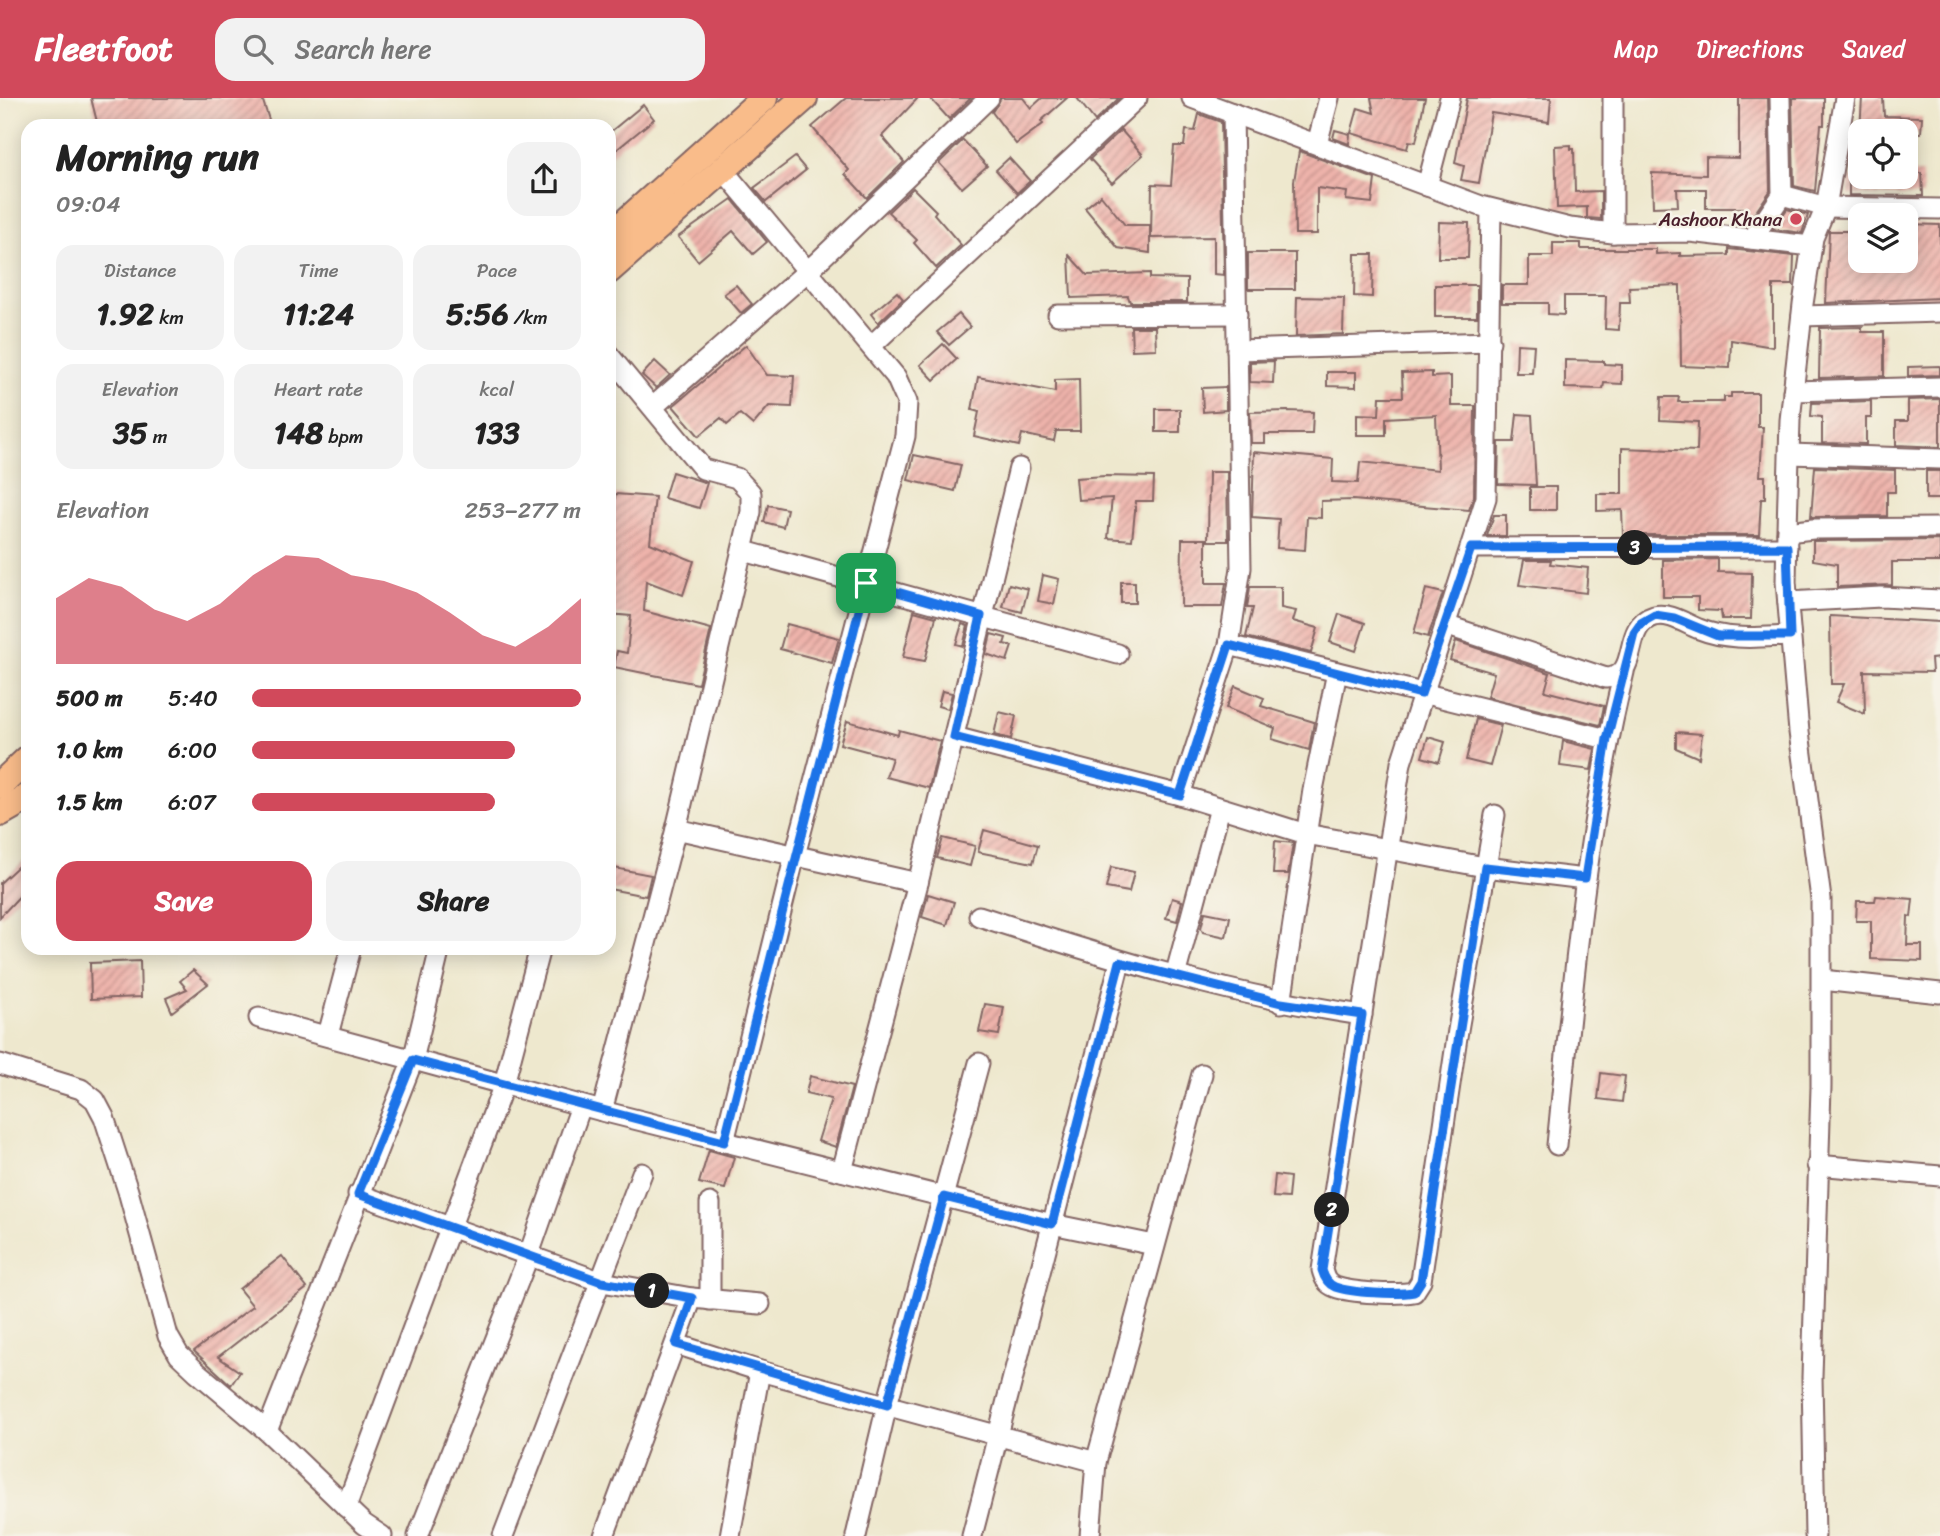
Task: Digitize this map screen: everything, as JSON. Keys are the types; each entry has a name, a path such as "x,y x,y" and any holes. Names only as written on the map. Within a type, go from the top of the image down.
{"highway":[{"path":"616,231 764,98"},
{"path":"616,264 804,98"},
{"path":"0,785 21,766"},
{"path":"0,813 21,801"}],"street":[{"path":"654,405 809,270 989,98"},
{"path":"871,346 1136,98"},
{"path":"1192,98 1491,209 1570,228 1613,233 1690,232 1811,246"},
{"path":"1317,144 1329,98"},
{"path":"1427,186 1450,98"},
{"path":"1613,98 1613,233"},
{"path":"1752,239 1782,195 1780,98"},
{"path":"1815,1536 1812,1377 1822,980 1821,899 1802,758 1790,636 1787,539 1793,391 1811,246 1826,207 1845,98"},
{"path":"1180,795 1229,645 1241,569 1233,113"},
{"path":"724,171 897,377 907,402 905,436 795,855 724,1142"},
{"path":"1782,195 1826,207 1940,209"},
{"path":"1491,209 1486,498 1401,763 1322,1270 1324,1279 1334,1287 1402,1294 1414,1292 1421,1281 1495,815"},
{"path":"1802,316 1940,312"},
{"path":"1058,315 1237,314"},
{"path":"1237,349 1490,342"},
{"path":"602,1111 676,828 744,551 751,512 751,493 737,478 704,469 654,405 616,363"},
{"path":"1793,391 1940,387"},
{"path":"1790,454 1940,459"},
{"path":"842,1171 918,883 1019,468"},
{"path":"1471,548 1787,539 1940,528"},
{"path":"744,551 1118,654"},
{"path":"1788,602 1881,597 1940,600"},
{"path":"1556,1144 1585,878 1607,739 1634,633 1641,623 1655,615 1674,618 1718,636 1790,636"},
{"path":"1445,625 1606,678 1617,678 1624,672"},
{"path":"1229,645 1607,739"},
{"path":"1281,1003 1306,834 1337,672"},
{"path":"954,737 1180,795 1306,834 1485,867 1585,878"},
{"path":"1175,976 1220,808"},
{"path":"676,828 918,883"},
{"path":"979,916 1120,962 1281,1003 1362,1015"},
{"path":"328,1035 349,955"},
{"path":"267,1431 358,1194 413,1060 438,955"},
{"path":"346,1507 504,1084 538,955"},
{"path":"972,1536 1000,1436 1120,962"},
{"path":"1822,980 1940,993"},
{"path":"260,1017 581,1106 1052,1224 1154,1245"},
{"path":"856,1536 887,1405 979,1063"},
{"path":"0,1064 81,1089 96,1100 128,1191 168,1336 179,1355 267,1431 346,1507 382,1536"},
{"path":"1090,1536 1096,1462 1202,1074"},
{"path":"418,1536 528,1257 581,1106"},
{"path":"1818,1165 1940,1176"},
{"path":"503,1536 642,1173"},
{"path":"358,1194 451,1230 602,1282 701,1299 760,1304"},
{"path":"604,1536 676,1344 701,1299 710,1203"},
{"path":"676,1344 760,1371 1096,1462"},
{"path":"730,1536 760,1371"}],"building":[{"path":"91,98 262,98 269,119 96,119"},
{"path":"846,98 918,98 882,136 904,162 867,198 845,174 849,170 812,127"},
{"path":"930,98 971,98 949,119"},
{"path":"1001,98 1023,98 1031,108 1042,98 1067,98 1041,121 1043,124 1016,144 992,112"},
{"path":"1077,98 1119,98 1095,121"},
{"path":"1371,98 1425,98 1416,142 1409,141 1407,149 1351,133 1358,108 1374,113"},
{"path":"1467,98 1551,98 1549,122 1491,113 1479,183 1461,180 1464,166 1455,163"},
{"path":"1739,98 1768,98 1770,191 1746,226 1744,208 1706,208 1706,189 1677,189 1678,206 1653,207 1652,173 1706,175 1706,157 1739,158"},
{"path":"1792,98 1824,98 1824,125 1821,125 1815,191 1794,186"},
{"path":"1862,98 1883,98 1884,116 1922,117 1921,133 1918,133 1918,119 1861,119"},
{"path":"643,105 654,119 616,150 616,127"},
{"path":"1199,114 1221,122 1224,275 1214,274 1214,237 1151,238 1152,184 1171,185 1174,146 1184,146 1186,130 1195,131"},
{"path":"1121,130 1143,155 1112,183 1090,159"},
{"path":"1335,130 1350,134 1349,144 1333,138"},
{"path":"963,140 987,166 962,188 939,163"},
{"path":"1571,145 1571,149 1574,149 1575,192 1601,191 1601,219 1587,218 1587,207 1557,208 1555,146"},
{"path":"1299,151 1375,179 1372,203 1346,200 1347,192 1317,188 1317,234 1295,234 1294,181"},
{"path":"795,157 806,170 766,202 754,188"},
{"path":"1009,158 1030,181 1017,193 996,170"},
{"path":"1918,173 1922,173 1923,196 1849,195 1849,189 1918,189"},
{"path":"913,188 936,211 934,214 961,245 936,268 914,243 917,240 888,212"},
{"path":"1101,195 1125,225 1150,225 1150,253 1118,248 1085,208"},
{"path":"732,199 767,242 753,254 733,231 698,261 678,237"},
{"path":"1787,209 1808,215 1802,233 1773,229"},
{"path":"1439,222 1469,223 1468,258 1438,258"},
{"path":"1918,224 1940,225 1940,298 1826,303 1829,231 1848,231 1848,273 1918,273"},
{"path":"1553,243 1581,243 1581,249 1656,249 1656,254 1680,253 1680,256 1729,255 1729,249 1794,256 1793,285 1773,285 1773,347 1731,340 1730,368 1681,366 1680,285 1629,287 1630,303 1620,303 1619,330 1605,329 1606,296 1564,296 1564,315 1548,314 1548,303 1502,303 1502,285 1529,285 1529,256 1553,256"},
{"path":"1248,253 1295,253 1295,289 1248,289"},
{"path":"1355,254 1373,254 1372,297 1354,296"},
{"path":"1069,255 1087,275 1150,273 1150,278 1187,279 1187,302 1130,302 1128,296 1071,298"},
{"path":"736,285 752,304 741,313 724,294"},
{"path":"1435,285 1477,285 1477,317 1435,317"},
{"path":"897,292 903,299 878,323 871,314"},
{"path":"1297,297 1344,298 1343,334 1296,336"},
{"path":"959,314 970,327 949,345 937,332"},
{"path":"1131,327 1155,327 1156,349 1132,350"},
{"path":"1862,327 1862,332 1884,332 1884,376 1819,378 1820,328"},
{"path":"943,344 957,359 934,380 920,365"},
{"path":"1517,344 1534,345 1532,373 1516,373"},
{"path":"746,345 767,375 794,376 792,407 769,406 753,425 740,414 727,425 721,418 699,436 673,406"},
{"path":"1565,360 1604,361 1604,364 1622,365 1622,384 1604,383 1603,389 1565,388"},
{"path":"655,361 670,375 656,388 642,375"},
{"path":"1274,361 1273,383 1250,382 1250,362"},
{"path":"1940,366 1940,375 1908,376 1908,367"},
{"path":"1327,372 1356,372 1356,387 1327,386"},
{"path":"1432,372 1432,377 1451,376 1451,406 1475,406 1474,496 1469,510 1353,500 1321,501 1321,518 1307,517 1305,550 1277,548 1279,519 1252,517 1254,452 1333,459 1332,482 1358,483 1360,462 1438,470 1436,415 1386,418 1386,435 1357,435 1357,414 1379,415 1380,397 1403,397 1402,373"},
{"path":"978,377 1055,392 1055,380 1079,379 1080,431 1056,431 1054,441 1022,434 1019,446 974,436 979,412 972,410"},
{"path":"1226,387 1226,410 1203,412 1202,388"},
{"path":"1731,393 1758,393 1758,427 1763,427 1760,476 1765,476 1765,499 1761,499 1759,535 1623,535 1622,510 1597,511 1597,494 1622,494 1622,448 1697,451 1698,422 1660,420 1661,397 1679,397 1678,402 1724,402 1724,397 1731,397"},
{"path":"1940,399 1940,447 1896,445 1896,421 1908,421 1908,400"},
{"path":"1871,401 1871,418 1866,418 1866,444 1822,443 1822,417 1811,416 1812,403"},
{"path":"1156,409 1180,409 1180,432 1156,432"},
{"path":"1250,412 1313,412 1312,434 1265,434 1265,443 1251,443"},
{"path":"1517,414 1532,415 1536,485 1498,484 1499,442 1514,442"},
{"path":"914,455 961,465 955,491 908,480"},
{"path":"1815,467 1895,470 1895,492 1887,492 1887,516 1811,517"},
{"path":"1926,471 1940,471 1940,499 1926,499"},
{"path":"672,472 707,483 699,508 664,498"},
{"path":"1209,472 1227,472 1228,541 1208,541"},
{"path":"1154,477 1153,501 1136,501 1132,540 1108,538 1112,498 1078,500 1076,478"},
{"path":"1530,487 1556,487 1556,510 1530,510"},
{"path":"616,494 655,497 650,543 694,561 683,595 646,581 644,611 711,629 698,684 616,667 617,651 627,653 631,616 616,615"},
{"path":"768,505 787,509 783,527 764,522"},
{"path":"1494,515 1506,515 1506,536 1487,536"},
{"path":"1182,539 1206,539 1206,583 1226,583 1222,607 1181,607"},
{"path":"1940,540 1940,562 1892,562 1892,585 1837,587 1837,564 1813,560 1813,541"},
{"path":"1718,559 1718,572 1752,573 1751,619 1722,619 1721,611 1698,610 1698,597 1663,597 1663,560"},
{"path":"1524,560 1551,560 1550,564 1588,568 1586,593 1519,585"},
{"path":"1043,575 1059,579 1054,604 1038,601"},
{"path":"1121,582 1135,582 1135,603 1121,603"},
{"path":"1009,584 1028,589 1022,612 1003,607"},
{"path":"1250,587 1281,587 1281,608 1296,611 1293,621 1318,628 1311,653 1246,637 1253,608 1247,608"},
{"path":"1426,589 1443,593 1428,637 1414,633"},
{"path":"914,611 936,617 925,661 903,657"},
{"path":"1339,614 1365,623 1356,651 1330,642"},
{"path":"1830,616 1940,622 1940,658 1931,659 1932,672 1864,671 1865,714 1836,702 1844,684 1831,684"},
{"path":"787,624 839,638 832,663 780,649"},
{"path":"962,624 968,626 963,646 956,644"},
{"path":"991,634 1006,638 1004,644 1012,646 1007,661 986,654"},
{"path":"1456,641 1550,673 1545,691 1604,706 1600,725 1487,697 1494,673 1450,660"},
{"path":"1235,686 1264,698 1261,706 1314,722 1309,750 1272,739 1275,728 1226,708"},
{"path":"942,691 952,693 948,709 938,706"},
{"path":"999,712 1016,716 1011,739 994,735"},
{"path":"1476,719 1501,725 1490,766 1466,760"},
{"path":"847,721 898,735 899,730 940,741 929,788 886,777 892,758 840,744"},
{"path":"1676,732 1702,734 1699,758 1676,748"},
{"path":"1428,737 1445,742 1439,762 1422,757"},
{"path":"1563,741 1595,749 1591,770 1560,766"},
{"path":"984,830 1038,845 1033,863 978,852"},
{"path":"943,838 975,846 970,866 937,858"},
{"path":"1275,841 1293,843 1288,874 1273,874"},
{"path":"21,864 21,894 0,917 0,883"},
{"path":"1111,867 1134,872 1129,892 1106,888"},
{"path":"616,868 651,875 646,896 616,890"},
{"path":"928,894 954,902 947,925 922,917"},
{"path":"1876,896 1913,899 1911,917 1908,916 1907,945 1922,945 1922,961 1871,959 1871,921 1856,921 1857,901 1875,901"},
{"path":"1172,898 1182,901 1177,921 1166,918"},
{"path":"1205,912 1230,917 1226,937 1203,932 1201,928"},
{"path":"140,961 141,997 91,999 90,963"},
{"path":"193,970 208,984 172,1012 166,998 187,989 180,981"},
{"path":"985,1004 1004,1007 999,1035 979,1032"},
{"path":"1601,1073 1625,1076 1622,1102 1598,1099"},
{"path":"810,1076 852,1087 836,1147 818,1141 831,1099 806,1093"},
{"path":"709,1150 734,1157 725,1189 699,1183"},
{"path":"1275,1175 1290,1177 1288,1198 1273,1197"},
{"path":"282,1256 307,1288 218,1357 240,1372 231,1385 194,1351 253,1306 239,1289"}],"place":[{"name":"Aashoor Khana","path":"1796,219"}],"route":[{"path":"1787,547 1786,582 1790,636 1718,636 1674,618 1655,615 1641,623 1634,633 1607,739 1585,878 1485,867 1421,1281 1414,1292 1402,1294 1334,1287 1324,1279 1322,1270 1362,1015 1281,1003 1120,962 1052,1224 944,1197 887,1405 760,1371 676,1344 692,1298 602,1282 451,1230 358,1194 413,1060 724,1142 866,583 981,616 954,737 1180,795 1229,645 1421,694 1471,548 1787,547"}]}
